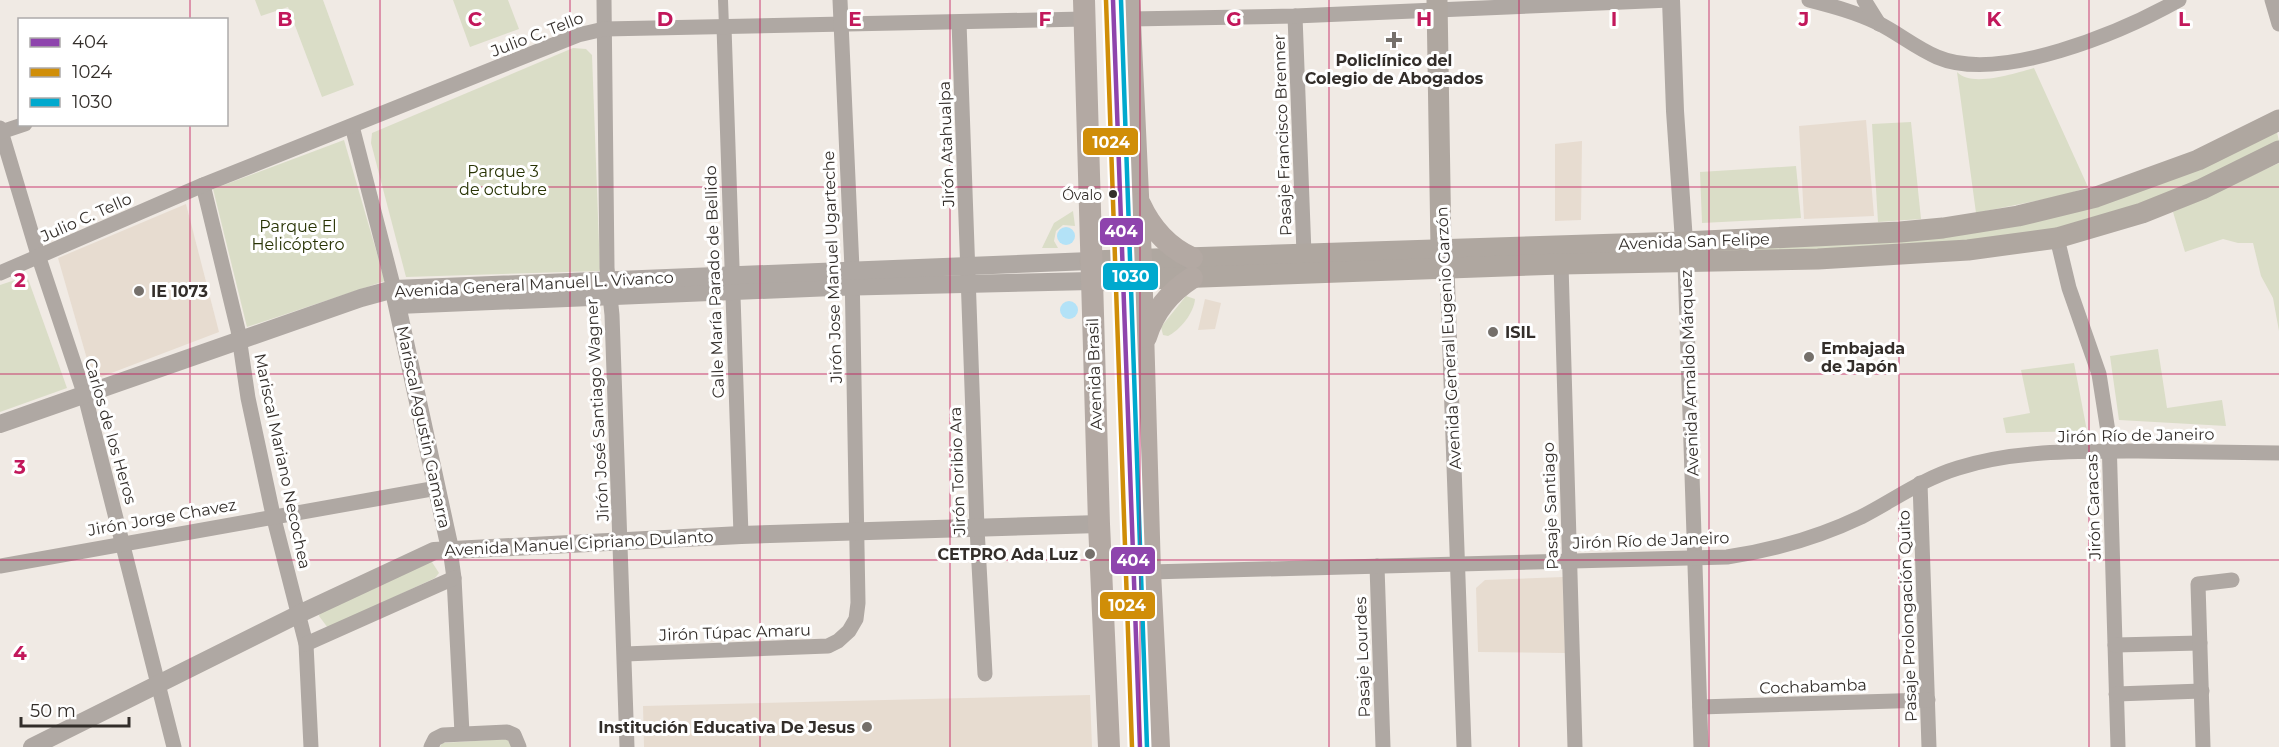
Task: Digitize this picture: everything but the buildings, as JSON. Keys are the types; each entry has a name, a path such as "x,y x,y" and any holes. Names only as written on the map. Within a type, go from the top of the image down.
{"main road":[{"name":"Avenida General Eugenio Garzón","path":"1437,5 1444,259"},
{"name":"Avenida Brasil","path":"1084,9 1090,271 1109,747"},
{"path":"1130,9 1144,350 1150,572 1160,747"},
{"name":"Avenida San Felipe","path":"1192,268 1304,254 1562,264 1900,232 2018,216 2136,184 2198,160 2279,120"},
{"name":"Avenida San Felipe","path":"1090,271 1684,252 1968,250 2057,238 2174,201 2279,151"},
{"path":"1137,197 1158,233 1192,268 1159,308 1148,330 1144,350"}],"street":[{"name":"Jirón José Santiago Wagner","path":"604,0 608,288 621,541 627,747"},
{"path":"723,0 724,27"},
{"name":"Jirón Jose Manuel Ugarteche","path":"840,0 852,269 859,532"},
{"path":"1130,9 1295,15 1437,5 1671,0"},
{"name":"Avenida Arnaldo Márquez","path":"1671,0 1684,252 1701,747"},
{"path":"1809,0 1844,9 1879,24 1937,57 1957,64 1989,66 2026,60 2078,43 2150,15 2179,0"},
{"path":"1864,0 1879,24"},
{"path":"2272,0 2279,24"},
{"name":"Julio C. Tello","path":"0,273 203,185 578,35 604,29 959,22 1084,9"},
{"name":"Pasaje Francisco Brenner","path":"1295,15 1304,254"},
{"name":"Jirón Atahualpa","path":"959,22 969,266"},
{"name":"Calle María Parado de Bellido","path":"724,27 741,536"},
{"path":"1,130 18,126"},
{"name":"Mariscal Agustin Gamarra","path":"352,126 396,297 450,549 454,578 462,733"},
{"name":"Carlos de los Heros","path":"1,130 39,258 85,396 124,542 174,747"},
{"name":"Mariscal Mariano Necochea","path":"203,185 240,340 248,398 273,515 306,644 311,747"},
{"name":"Jirón Caracas","path":"2057,238 2069,288 2099,374 2108,427 2118,747"},
{"name":"Avenida General Eugenio Garzón","path":"1444,259 1464,747"},
{"name":"Pasaje Santiago","path":"1562,264 1575,747"},
{"name":"Avenida General Manuel L. Vivanco","path":"0,424 240,340 396,297 733,283 852,269 969,266 1090,271"},
{"name":"Jirón Toribio Ara","path":"969,266 977,528 985,674"},
{"name":"Avenida General Manuel L. Vivanco","path":"733,283 852,288 968,284 1090,271"},
{"name":"Jirón Río de Janeiro","path":"1150,572 1695,559 1776,549 1813,537 1863,516 1920,483 1960,468 1991,460 2109,451 2279,453"},
{"name":"Pasaje Prolongación Quito","path":"1920,483 1929,747"},
{"name":"Jirón Jorge Chavez","path":"0,566 273,515 437,488"},
{"name":"Avenida Manuel Cipriano Dulanto","path":"32,747 159,682 434,551 741,536 1099,524"},
{"name":"Jirón Túpac Amaru","path":"625,654 815,648 838,641 856,619 859,532"},
{"name":"Pasaje Lourdes","path":"1377,566 1383,747"},
{"path":"306,644 454,578"},
{"path":"2204,747 2198,584 2232,580"},
{"path":"2115,645 2200,643"},
{"path":"2116,694 2202,691"},
{"name":"Cochabamba","path":"1700,707 1928,700"},
{"path":"431,747 435,739 443,735 462,733 507,732 516,741"}],"shaded area":[{"path":"1866,120 1874,216 1804,219 1799,126"},
{"path":"1582,141 1581,220 1555,221 1555,144"},
{"name":"IE 1073","path":"186,204 219,332 93,380 58,258"},
{"path":"1205,299 1221,303 1215,329 1198,330"},
{"path":"1563,577 1565,653 1478,652 1476,588 1485,580"},
{"name":"Institución Educativa De Jesus","path":"1090,695 1092,747 644,747 643,706"}],"green space":[{"path":"255,0 323,0 354,85 322,97 288,7 261,16"},
{"path":"453,0 508,0 519,29 470,47"},
{"name":"Parque 3 de octubre","path":"573,48 586,49 592,55 600,271 406,277 371,143 372,133"},
{"path":"2034,68 2088,187 2065,195 1976,213 1957,72 1964,77 1983,79"},
{"path":"1911,122 1921,219 1878,222 1872,124"},
{"path":"2275,124 2279,141 2164,197 2055,230 1935,246 1706,252 2039,216"},
{"name":"Parque El Helicóptero","path":"344,140 385,281 247,327 213,189"},
{"path":"2279,163 2279,331 2273,298 2261,276 2253,243 2238,243 2223,239 2185,252 2173,212"},
{"path":"1796,166 1801,218 1702,223 1700,172"},
{"path":"1073,211 1075,226 1063,225 1056,231 1054,241 1058,248 1042,248 1054,223"},
{"path":"27,276 67,388 0,412 0,285"},
{"path":"1186,296 1195,299 1189,315 1173,333 1168,336 1163,335 1161,327"},
{"path":"2158,349 2167,408 2222,400 2226,426 2119,420 2110,356"},
{"path":"2074,363 2087,431 2006,433 2003,418 2030,413 2021,370"},
{"path":"430,559 439,573 435,578 328,628 319,616 321,610"},
{"path":"507,739 513,747 440,747 442,743"}],"water":[{"path":"1066,227 1072,230 1075,236 1072,242 1066,245 1060,242 1057,236 1060,230"},
{"path":"1069,301 1075,304 1078,310 1075,316 1069,319 1063,316 1060,310 1063,304"}],"transit line":[{"name":"1024","path":"1106,0 1132,747"},
{"name":"404","path":"1113,0 1140,747"},
{"name":"1030","path":"1121,0 1147,747"}],"place":[{"name":"Policlínico del Colegio de Abogados","path":"1394,40"},
{"name":"Óvalo","path":"1113,194"},
{"name":"IE 1073","path":"139,291"},
{"name":"ISIL","path":"1493,332"},
{"name":"Embajada de Japón","path":"1809,357"},
{"name":"CETPRO Ada Luz","path":"1090,554"},
{"name":"Institución Educativa De Jesus","path":"867,727"}]}
